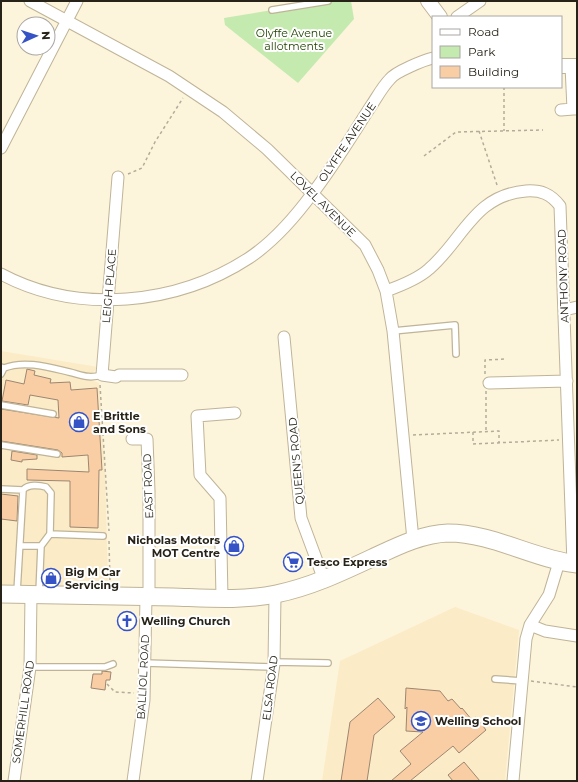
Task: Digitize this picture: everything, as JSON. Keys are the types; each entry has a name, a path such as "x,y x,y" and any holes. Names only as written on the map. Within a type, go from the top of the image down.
{"main road":[{"path":"22,595 222,598 275,595 324,580 413,540 432,535 464,534 486,538 570,563"}],"street":[{"name":"LOVEL AVENUE","path":"30,1 190,88 250,134 365,245 378,270 386,291 393,331 413,540"},
{"path":"1,148 77,1"},
{"path":"428,1 439,16"},
{"path":"458,16 480,1"},
{"name":"OLYFFE AVENUE","path":"1,274 37,289 70,296 108,300 139,298 169,293 203,283 250,258 288,223 312,194 390,77 432,58"},
{"path":"561,110 575,109 570,66"},
{"name":"LEIGH PLACE","path":"102,375 118,177"},
{"name":"ANTHONY ROAD","path":"386,291 428,270 447,251 478,211 489,203 519,192 535,190 546,193 560,206 567,381 573,428 569,439 570,563 530,625 526,639 512,781"},
{"path":"564,310 577,307"},
{"name":"QUEEN'S ROAD","path":"284,337 301,518 324,580"},
{"path":"102,375 116,377 119,375 182,375"},
{"path":"489,383 567,381"},
{"path":"222,598 220,498 200,475 197,416 235,413"},
{"name":"EAST ROAD","path":"132,439 147,439 149,491 147,597"},
{"name":"SOMERHILL ROAD","path":"14,781 30,667 22,595"},
{"name":"ELSA ROAD","path":"257,781 274,664 275,595"},
{"name":"BALLIOL ROAD","path":"133,781 144,694 147,597"},
{"path":"530,625 545,631 577,636"}],"lane":[{"path":"272,10 328,1"},
{"path":"393,331 455,325 456,354"},
{"path":"1,374 3,367 24,364 70,372 91,378 102,375"},
{"path":"1,405 52,414"},
{"path":"1,445 57,454"},
{"path":"1,489 23,490 25,487 42,486 51,493 50,534 41,546 22,595"},
{"path":"22,595 20,546 23,490"},
{"path":"50,534 103,536"},
{"path":"20,546 41,546"},
{"path":"146,663 328,663"},
{"path":"30,667 105,667 113,664"},
{"path":"495,679 522,681"}],"path":[{"path":"118,177 142,168 155,142 190,88"},
{"path":"504,88 504,131"},
{"path":"424,156 456,132 543,130"},
{"path":"480,131 492,175 502,197"},
{"path":"102,375 100,384 106,467 111,596"},
{"path":"403,435 499,431 499,443"},
{"path":"473,432 473,444 569,439"},
{"path":"522,681 550,682 577,687"},
{"path":"107,684 115,692 144,694"}],"shaded area":[{"path":"1,351 98,367 91,375 91,380 99,383 105,468 108,586 1,585"},
{"name":"Welling School","path":"455,607 519,630 505,781 322,781 340,661"}],"green space":[{"name":"Olyffe Avenue allotments","path":"328,1 351,1 354,19 298,83 225,25 224,18"}],"building":[{"path":"27,369 35,371 34,375 51,379 50,383 70,382 71,390 97,388 102,470 99,470 98,528 70,527 70,481 27,480 27,469 89,472 88,455 62,457 62,453 58,450 1,441 1,409 59,418 58,400 30,395 28,405 2,401 6,380 24,384"},
{"path":"12,451 37,455 37,459 22,460 22,462 11,460"},
{"path":"1,494 18,496 17,521 1,519"},
{"path":"102,671 111,672 110,680 106,680 105,690 91,688 93,674 102,674"},
{"path":"406,688 440,691 448,701 452,699 461,709 462,708 472,720 476,717 486,730 459,753 453,746 410,781 391,781 411,764 400,751 423,732 406,731"},
{"path":"378,698 395,717 374,735 367,781 341,781 350,722"},
{"path":"464,762 480,781 453,781 448,775"}],"place":[{"name":"E Brittle and Sons","path":"79,422"},
{"name":"Nicholas Motors MOT Centre","path":"234,546"},
{"name":"Tesco Express","path":"293,562"},
{"name":"Big M Car Servicing","path":"51,578"},
{"name":"Welling Church","path":"127,621"},
{"name":"Welling School","path":"421,721"}]}
